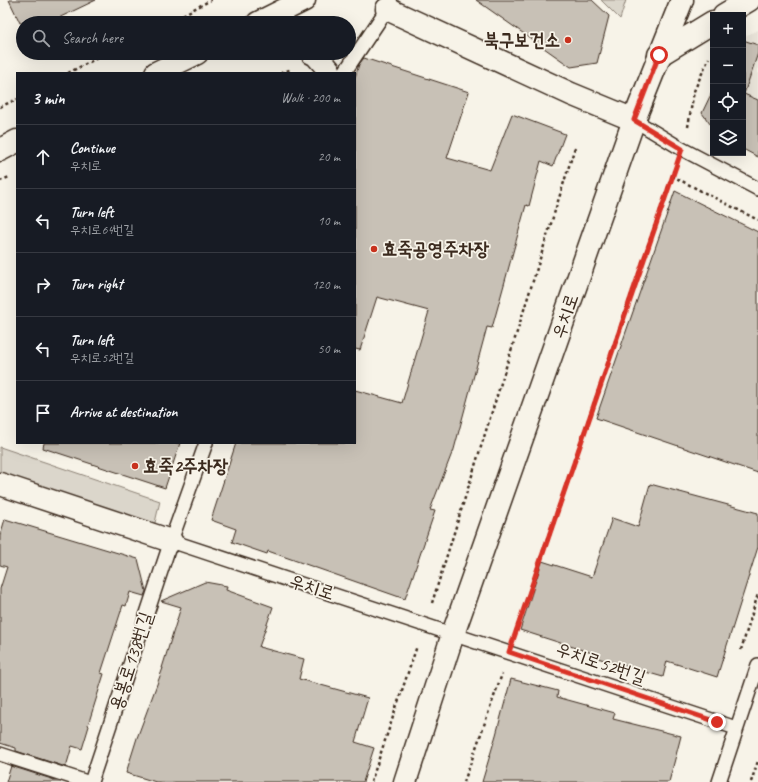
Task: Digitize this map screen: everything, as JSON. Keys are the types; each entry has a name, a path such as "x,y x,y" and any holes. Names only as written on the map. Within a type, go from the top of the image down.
{"main road":[{"path":"272,16 304,0"},
{"name":"우치로","path":"405,782 453,634 634,120 682,0"},
{"path":"729,12 749,0"},
{"path":"390,5 571,94 634,120"},
{"path":"659,55 710,24"},
{"path":"158,72 183,60"},
{"path":"320,60 330,72"},
{"path":"0,150 16,142"},
{"path":"0,484 171,541"}],"lane":[{"path":"356,55 390,5"},
{"path":"345,72 353,60"},
{"path":"634,120 682,149 758,189"},
{"name":"용봉로138번길","path":"92,782 171,541 206,444"},
{"name":"우치로","path":"171,541 453,634"},
{"name":"우치로52번길","path":"453,634 736,728"},
{"path":"719,782 758,665"},
{"path":"0,754 87,782"}],"path":[{"path":"181,16 212,0"},
{"path":"464,782 688,131 694,91 709,58"},
{"path":"70,72 93,60"},
{"path":"0,108 16,100"},
{"path":"371,782 425,624 575,147"},
{"path":"672,176 758,220"},
{"path":"751,782 758,761"}],"shaded area":[{"path":"601,0 626,0 620,19"},
{"path":"758,30 758,154 746,147 746,36"},
{"path":"0,447 160,501 154,527 0,475"}],"building":[{"path":"9,0 96,0 63,16 17,16"},
{"name":"북구보건소","path":"476,0 592,0 609,16 597,63 571,67"},
{"path":"746,41 758,45 758,53 746,88"},
{"path":"364,58 469,92 447,158 490,170 512,114 565,134 553,166 541,161 529,206 526,205 492,328 487,327 453,453 430,510 435,511 405,599 268,551 267,554 232,542 236,529 211,520 236,444 356,444 356,390 402,403 429,311 377,297 360,350 356,349 356,74 359,64"},
{"path":"746,95 758,100 758,157 746,151"},
{"path":"710,96 710,124 702,113"},
{"path":"675,191 758,232 758,473 596,418"},
{"name":"효죽2주차장","path":"44,444 180,444 165,488 43,448"},
{"path":"650,484 758,513 758,547 717,677 667,661 663,677 594,657 595,654 520,630 542,561 592,577 612,518 638,527"},
{"path":"5,519 138,559 146,591 144,596 130,592 126,606 123,605 101,673 104,674 82,749 72,746 66,767 16,751 16,748 0,743 0,589 7,567 0,565 0,536"},
{"path":"205,582 227,586 226,590 273,607 259,647 304,659 299,679 368,698 355,742 374,748 363,782 156,782 126,773 137,738 163,668 181,607 161,601"},
{"path":"511,679 558,691 557,697 615,713 613,719 681,736 669,782 482,782"},
{"path":"11,766 61,782 6,782"}],"place":[{"name":"북구보건소","path":"568,40"},
{"name":"효죽공영주차장","path":"374,249"},
{"name":"효죽2주차장","path":"135,466"}],"route":[{"path":"659,55 634,120 682,149 509,652 717,722"}]}
